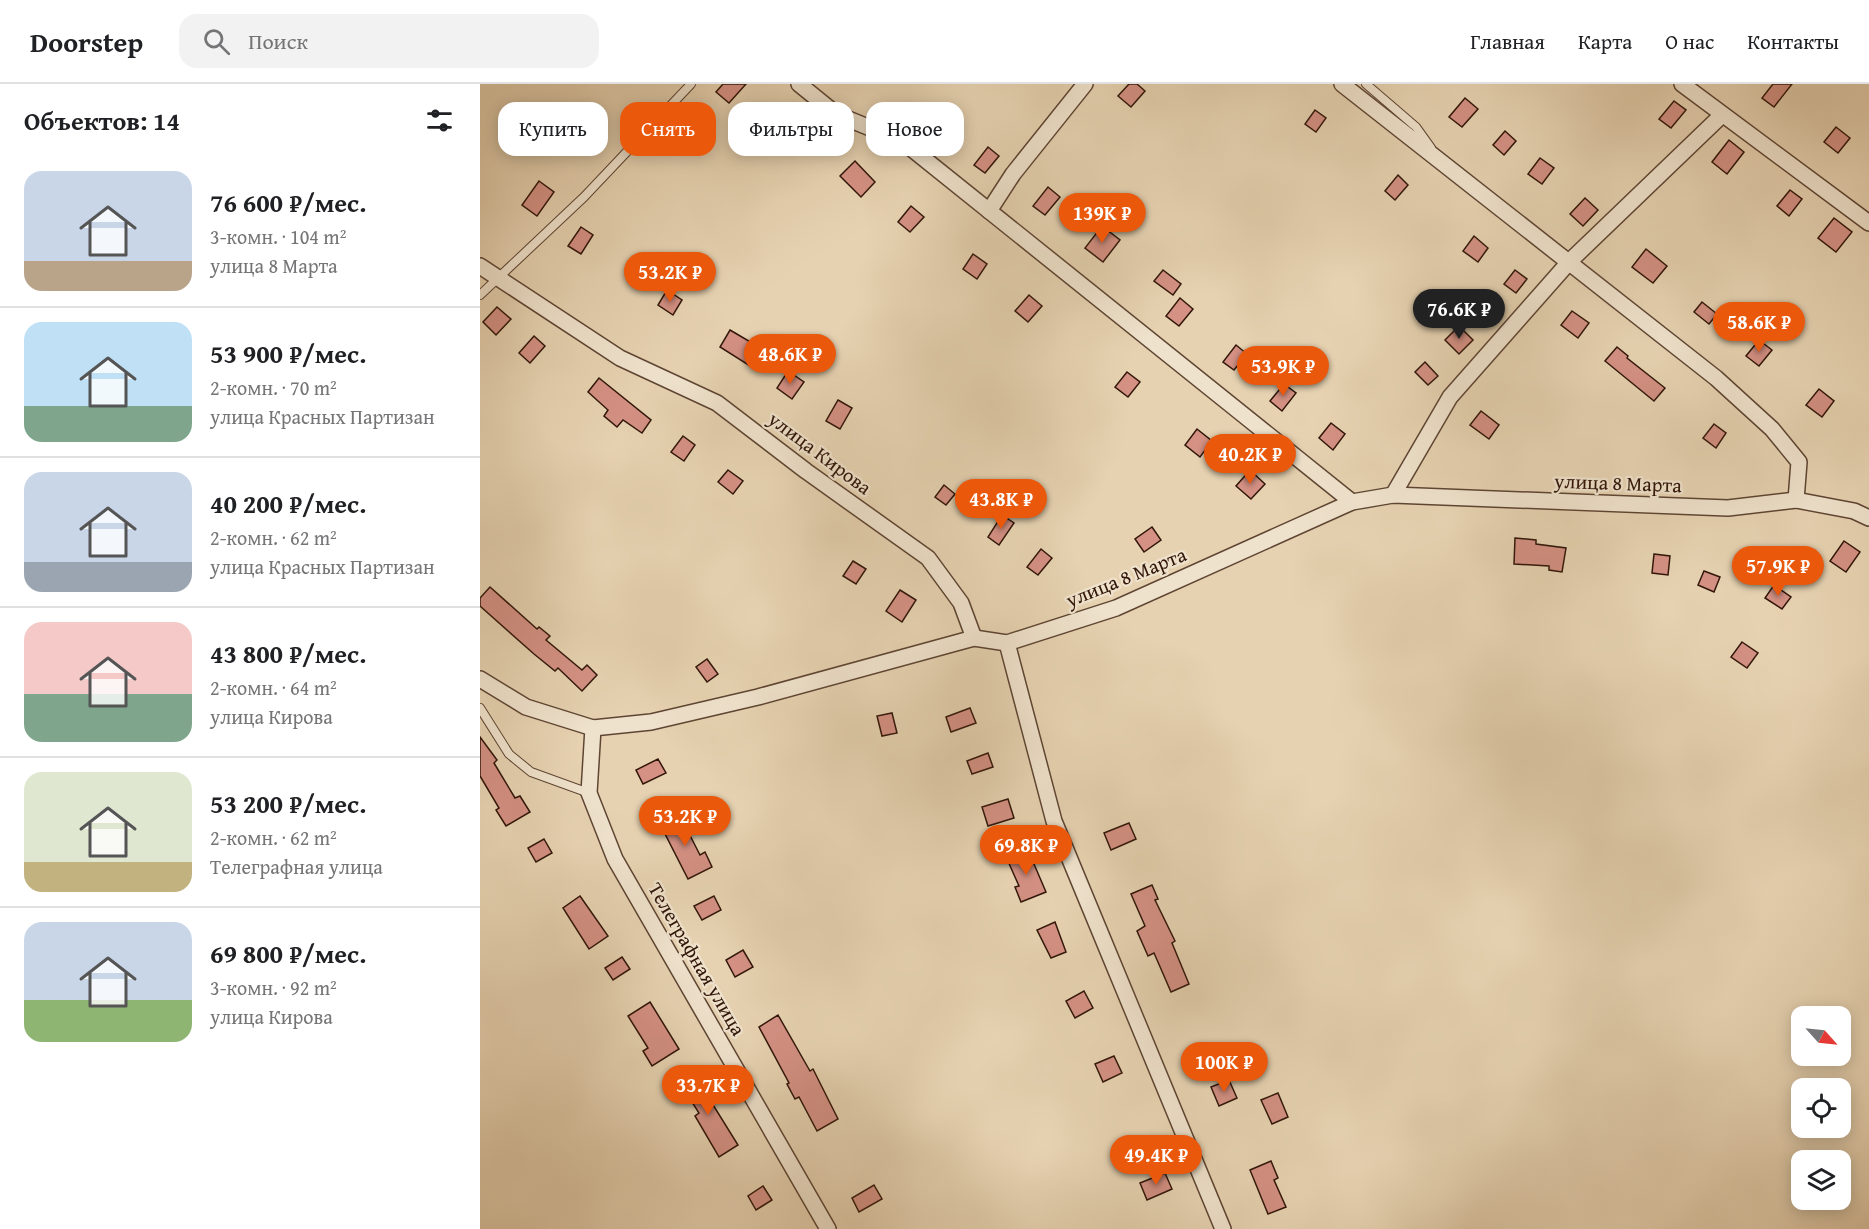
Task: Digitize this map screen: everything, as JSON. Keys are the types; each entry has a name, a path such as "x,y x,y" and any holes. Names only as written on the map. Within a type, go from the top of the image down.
{"street":[{"path":"799,84 836,114 902,141 1352,502"},
{"path":"989,211 1013,174 1085,84"},
{"path":"1342,84 1716,378 1772,429 1799,462 1796,500"},
{"path":"1682,84 1722,116 1869,223"},
{"path":"1394,495 1450,397 1570,261 1722,116"},
{"name":"улица Кирова","path":"480,266 620,358 717,403 806,471 928,558 962,603 974,639"},
{"name":"улица 8 Марта","path":"480,678 526,707 593,728 651,722 758,697 974,639 1007,643 1116,608 1352,502 1394,495 1728,508 1796,500 1854,511 1869,518"},
{"path":"1007,643 1053,821 1223,1229"},
{"name":"Телеграфная улица","path":"593,728 590,793 615,859 828,1229"}],"lane":[{"path":"480,295 584,197 691,84"},
{"path":"1366,84 1416,127 1438,159"},
{"path":"480,708 509,754 531,772 590,793"}],"building":[{"path":"723,84 746,84 730,102 716,92"},
{"path":"1129,84 1137,84 1145,91 1131,107 1118,96"},
{"path":"1773,84 1792,84 1774,107 1762,98"},
{"path":"1465,98 1478,109 1462,127 1449,117"},
{"path":"1674,101 1686,110 1671,128 1659,119"},
{"path":"1315,110 1326,118 1316,132 1305,124"},
{"path":"1836,127 1850,138 1838,153 1824,142"},
{"path":"1505,131 1516,141 1504,155 1493,145"},
{"path":"1729,140 1744,152 1727,174 1712,162"},
{"path":"988,147 999,156 985,173 974,165"},
{"path":"1540,158 1554,168 1542,184 1528,174"},
{"path":"855,161 875,182 861,197 840,176"},
{"path":"1398,175 1408,185 1395,200 1385,191"},
{"path":"539,181 554,192 537,216 522,205"},
{"path":"1048,187 1060,197 1045,215 1033,206"},
{"path":"1790,190 1802,199 1789,216 1777,206"},
{"path":"1585,198 1598,210 1583,226 1570,214"},
{"path":"911,206 924,217 910,232 898,222"},
{"path":"1834,218 1852,232 1836,252 1818,238"},
{"path":"1102,226 1120,240 1103,262 1085,248"},
{"path":"581,227 593,235 581,254 568,246"},
{"path":"1474,236 1488,248 1478,262 1463,251"},
{"path":"1646,249 1667,266 1653,283 1632,267"},
{"path":"973,254 987,264 977,279 963,269"},
{"path":"1163,270 1181,284 1173,295 1154,281"},
{"path":"1515,270 1527,279 1516,293 1504,284"},
{"path":"667,290 682,300 673,315 658,305"},
{"path":"1029,295 1042,306 1028,322 1015,311"},
{"path":"1180,298 1193,309 1179,326 1166,316"},
{"path":"1702,302 1717,314 1709,324 1694,312"},
{"path":"497,307 511,319 496,335 483,322"},
{"path":"1572,311 1589,323 1578,338 1561,325"},
{"path":"1459,326 1473,340 1459,354 1445,340"},
{"path":"730,330 752,343 754,340 771,351 758,371 720,347"},
{"path":"534,336 545,346 530,363 519,353"},
{"path":"1759,340 1772,350 1759,366 1746,356"},
{"path":"1236,345 1247,354 1234,370 1223,362"},
{"path":"1617,347 1628,356 1627,358 1665,388 1654,401 1605,361"},
{"path":"1425,362 1438,376 1428,385 1415,372"},
{"path":"788,371 804,382 792,399 777,388"},
{"path":"1127,372 1140,382 1128,397 1115,387"},
{"path":"599,378 651,420 642,433 623,420 617,427 604,416 608,410 588,392"},
{"path":"1284,384 1296,393 1282,411 1270,401"},
{"path":"1819,389 1834,401 1822,417 1806,405"},
{"path":"838,400 852,408 840,429 826,421"},
{"path":"1481,411 1499,425 1489,439 1470,425"},
{"path":"1331,423 1345,434 1333,450 1319,438"},
{"path":"1714,424 1726,433 1716,448 1703,438"},
{"path":"1197,429 1212,441 1200,457 1185,445"},
{"path":"683,436 695,445 684,461 671,452"},
{"path":"728,470 743,481 733,494 718,482"},
{"path":"1250,470 1265,484 1251,499 1236,486"},
{"path":"944,485 955,494 946,505 935,497"},
{"path":"1002,515 1014,523 999,545 988,537"},
{"path":"1152,527 1161,540 1144,552 1135,539"},
{"path":"1515,538 1536,540 1536,544 1566,548 1562,572 1549,570 1549,566 1514,564"},
{"path":"1844,541 1860,552 1846,572 1830,561"},
{"path":"1041,549 1052,558 1038,575 1027,567"},
{"path":"1654,554 1670,556 1668,575 1652,573"},
{"path":"853,561 866,569 856,584 843,576"},
{"path":"1704,571 1720,577 1714,592 1698,585"},
{"path":"1774,585 1791,597 1782,609 1765,598"},
{"path":"490,587 537,629 539,627 550,636 546,640 582,670 587,665 597,675 582,691 558,668 555,671 534,654 480,606 480,598"},
{"path":"900,590 916,600 902,622 886,611"},
{"path":"1742,642 1758,653 1747,668 1731,657"},
{"path":"707,659 718,674 707,682 696,667"},
{"path":"970,708 976,723 951,732 946,717"},
{"path":"892,713 897,733 882,736 877,716"},
{"path":"480,737 497,760 494,763 515,798 520,796 530,812 506,826 496,810 499,808 480,776"},
{"path":"988,753 993,767 972,774 967,761"},
{"path":"658,759 666,773 643,784 636,770"},
{"path":"1008,799 1014,818 988,826 982,807"},
{"path":"679,814 700,855 705,852 712,867 688,879 660,824"},
{"path":"1129,823 1136,839 1111,850 1104,833"},
{"path":"544,839 552,853 536,862 528,848"},
{"path":"1028,850 1046,892 1021,902 1015,887 1019,886 1007,859"},
{"path":"1152,885 1158,899 1155,900 1175,941 1172,943 1189,984 1171,992 1154,953 1148,956 1137,931 1145,926 1131,894"},
{"path":"580,896 608,936 589,949 563,908"},
{"path":"714,896 721,910 702,920 694,906"},
{"path":"1055,922 1066,952 1051,958 1037,930"},
{"path":"743,950 753,967 735,977 726,960"},
{"path":"622,957 630,969 613,980 605,968"},
{"path":"1084,991 1093,1008 1075,1018 1066,1001"},
{"path":"650,1002 679,1049 652,1066 643,1051 648,1048 628,1016"},
{"path":"778,1015 810,1071 813,1069 838,1119 817,1131 799,1097 795,1099 759,1027"},
{"path":"1114,1056 1122,1073 1103,1082 1095,1064"},
{"path":"692,1071 738,1145 719,1157 695,1116 699,1113 678,1080"},
{"path":"1229,1080 1237,1098 1219,1106 1211,1087"},
{"path":"1278,1093 1288,1117 1272,1124 1261,1100"},
{"path":"1271,1161 1278,1178 1274,1180 1286,1207 1268,1214 1250,1170"},
{"path":"1165,1173 1172,1189 1147,1200 1140,1183"},
{"path":"874,1185 882,1199 859,1212 852,1198"},
{"path":"763,1186 772,1200 756,1210 748,1196"}]}
